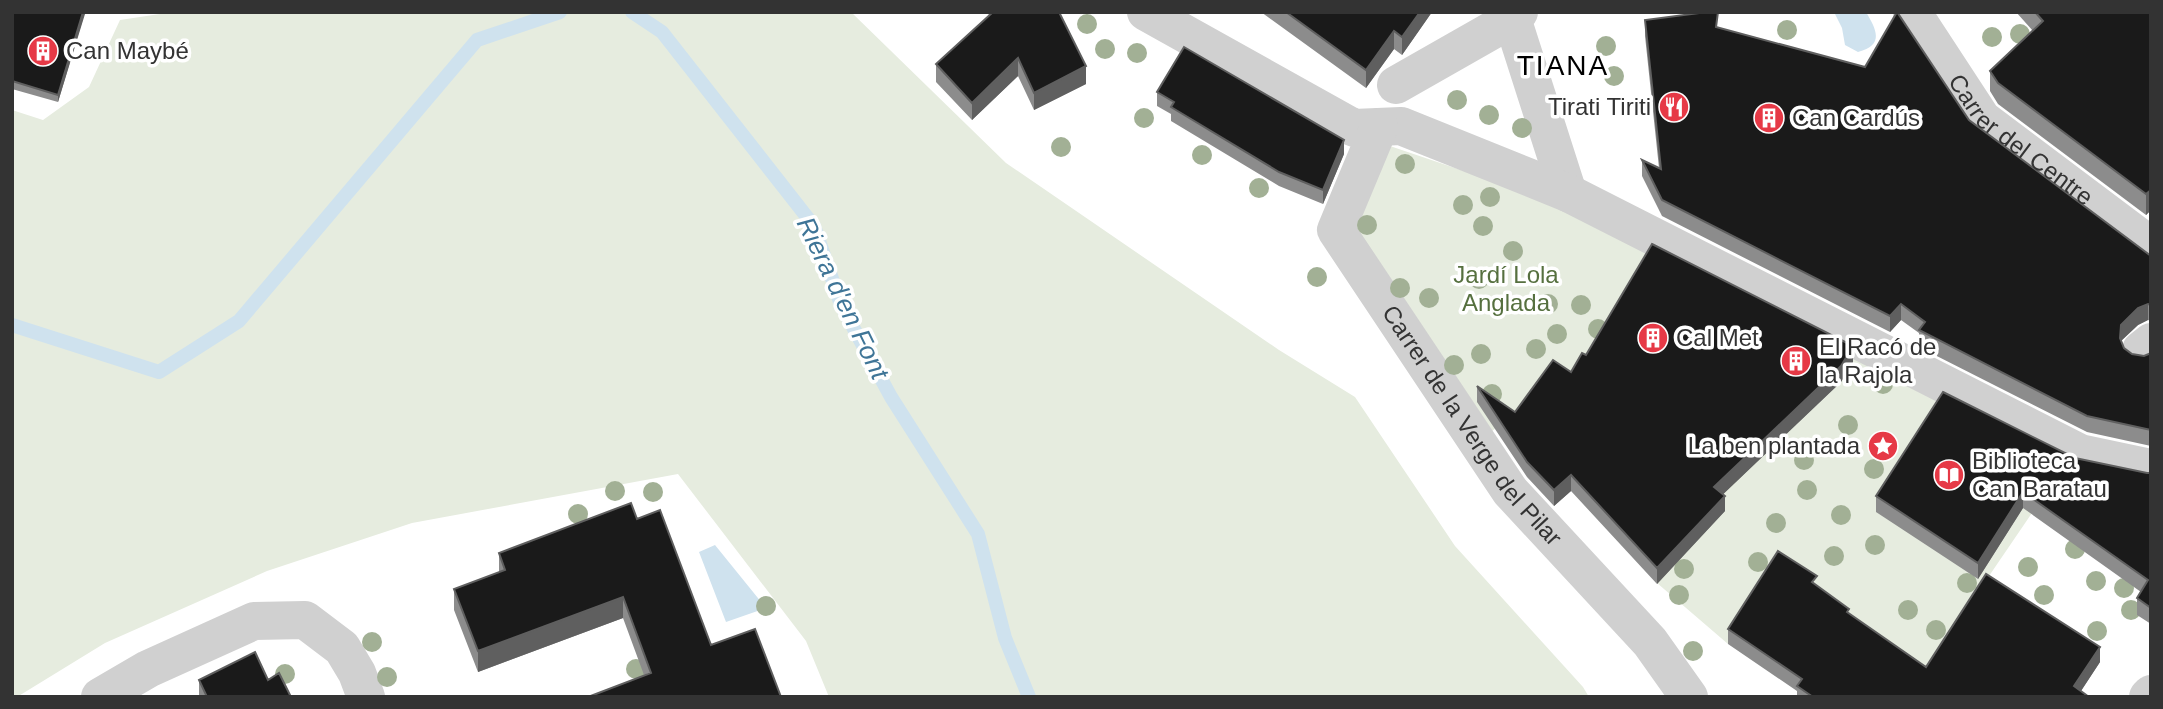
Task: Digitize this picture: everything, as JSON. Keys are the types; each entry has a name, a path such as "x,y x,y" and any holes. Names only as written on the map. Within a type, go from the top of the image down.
{"street":[{"path":"1146,12 1354,128 1514,14 1568,193"},
{"name":"Carrer del Centre","path":"1912,12 1982,119 2151,246"},
{"path":"1387,104 1401,126 1568,193 2080,453 2151,468"},
{"name":"Carrer de la Verge del Pilar","path":"1387,104 1336,230 1510,491 1650,642 1689,697"},
{"path":"100,697 148,669 254,621 305,620 342,648 357,673 366,697"}],"green space":[{"path":"173,12 851,12 1006,163 1279,350 1355,397 1455,546 1583,687 1589,697 829,697 806,641 678,474 412,523 267,571 105,643 17,697 12,697 12,110 43,120 89,87 120,20"},
{"name":"Jardí Lola Anglada","path":"1387,145 1544,198 1655,255 1586,370 1529,409 1504,420 1485,438 1350,234"},
{"path":"1769,308 2062,469 1914,686 1740,626 1728,644 1657,583 1722,509 1645,425"}],"water":[{"path":"1834,12 1866,12 1875,30 1875,41 1872,45 1858,52 1845,45 1842,28"},
{"path":"715,545 766,608 726,622 699,552"}],"building":[{"name":"Can Maybé","path":"12,12 83,12 58,95 12,81"},
{"path":"993,12 1059,12 1086,66 1034,93 1018,58 972,103 936,64"},
{"path":"1286,12 1420,12 1402,37 1394,31 1366,70"},
{"path":"1718,12 1716,27 1865,67 1897,12 1969,120 2151,256 2151,305 2138,308 2121,325 2120,338 2124,348 2132,354 2144,356 2151,353 2151,430 2087,416 1919,330 1925,322 1901,304 1890,316 1662,200 1642,160 1661,169 1645,20"},
{"path":"2035,12 2151,12 2151,190 2146,194 1998,83 1990,71 2043,21"},
{"path":"1184,47 1344,140 1323,190 1279,172 1171,107 1174,102 1157,92"},
{"path":"1652,244 1853,346 1841,366 1714,487 1725,496 1657,568 1571,475 1554,490 1527,462 1477,386 1515,412 1553,360 1571,372 1582,353 1586,355"},
{"path":"1943,392 2075,458 2151,473 2151,608 2137,598 2148,580 2023,492 1978,563 1876,496"},
{"path":"631,503 637,519 660,510 711,645 755,629 781,697 588,697 651,673 623,597 478,651 454,589 505,570 499,553"},
{"path":"1778,551 1817,576 1812,582 1849,609 1847,612 1926,667 1986,574 2100,647 2074,686 2089,697 1813,697 1797,686 1802,679 1728,629"},
{"path":"255,652 268,680 279,673 291,697 207,697 199,680"}],"waterway":[{"name":"Riera d'en Font","path":"12,325 159,372 239,321 477,40 560,12"},
{"name":"Riera d'en Font","path":"632,12 662,32 814,226 841,305 891,397 978,534 1005,638 1029,697"}],"place":[{"name":"Can Maybé","path":"43,51"},
{"name":"Tirati Tiriti","path":"1674,107"},
{"name":"Can Cardús","path":"1769,118"},
{"name":"Cal Met","path":"1653,338"},
{"name":"El Racó de la Rajola","path":"1796,361"},
{"name":"La ben plantada","path":"1883,446"},
{"name":"Biblioteca Can Baratau","path":"1949,475"}],"district":[{"name":"TIANA","path":"1563,65"}]}
